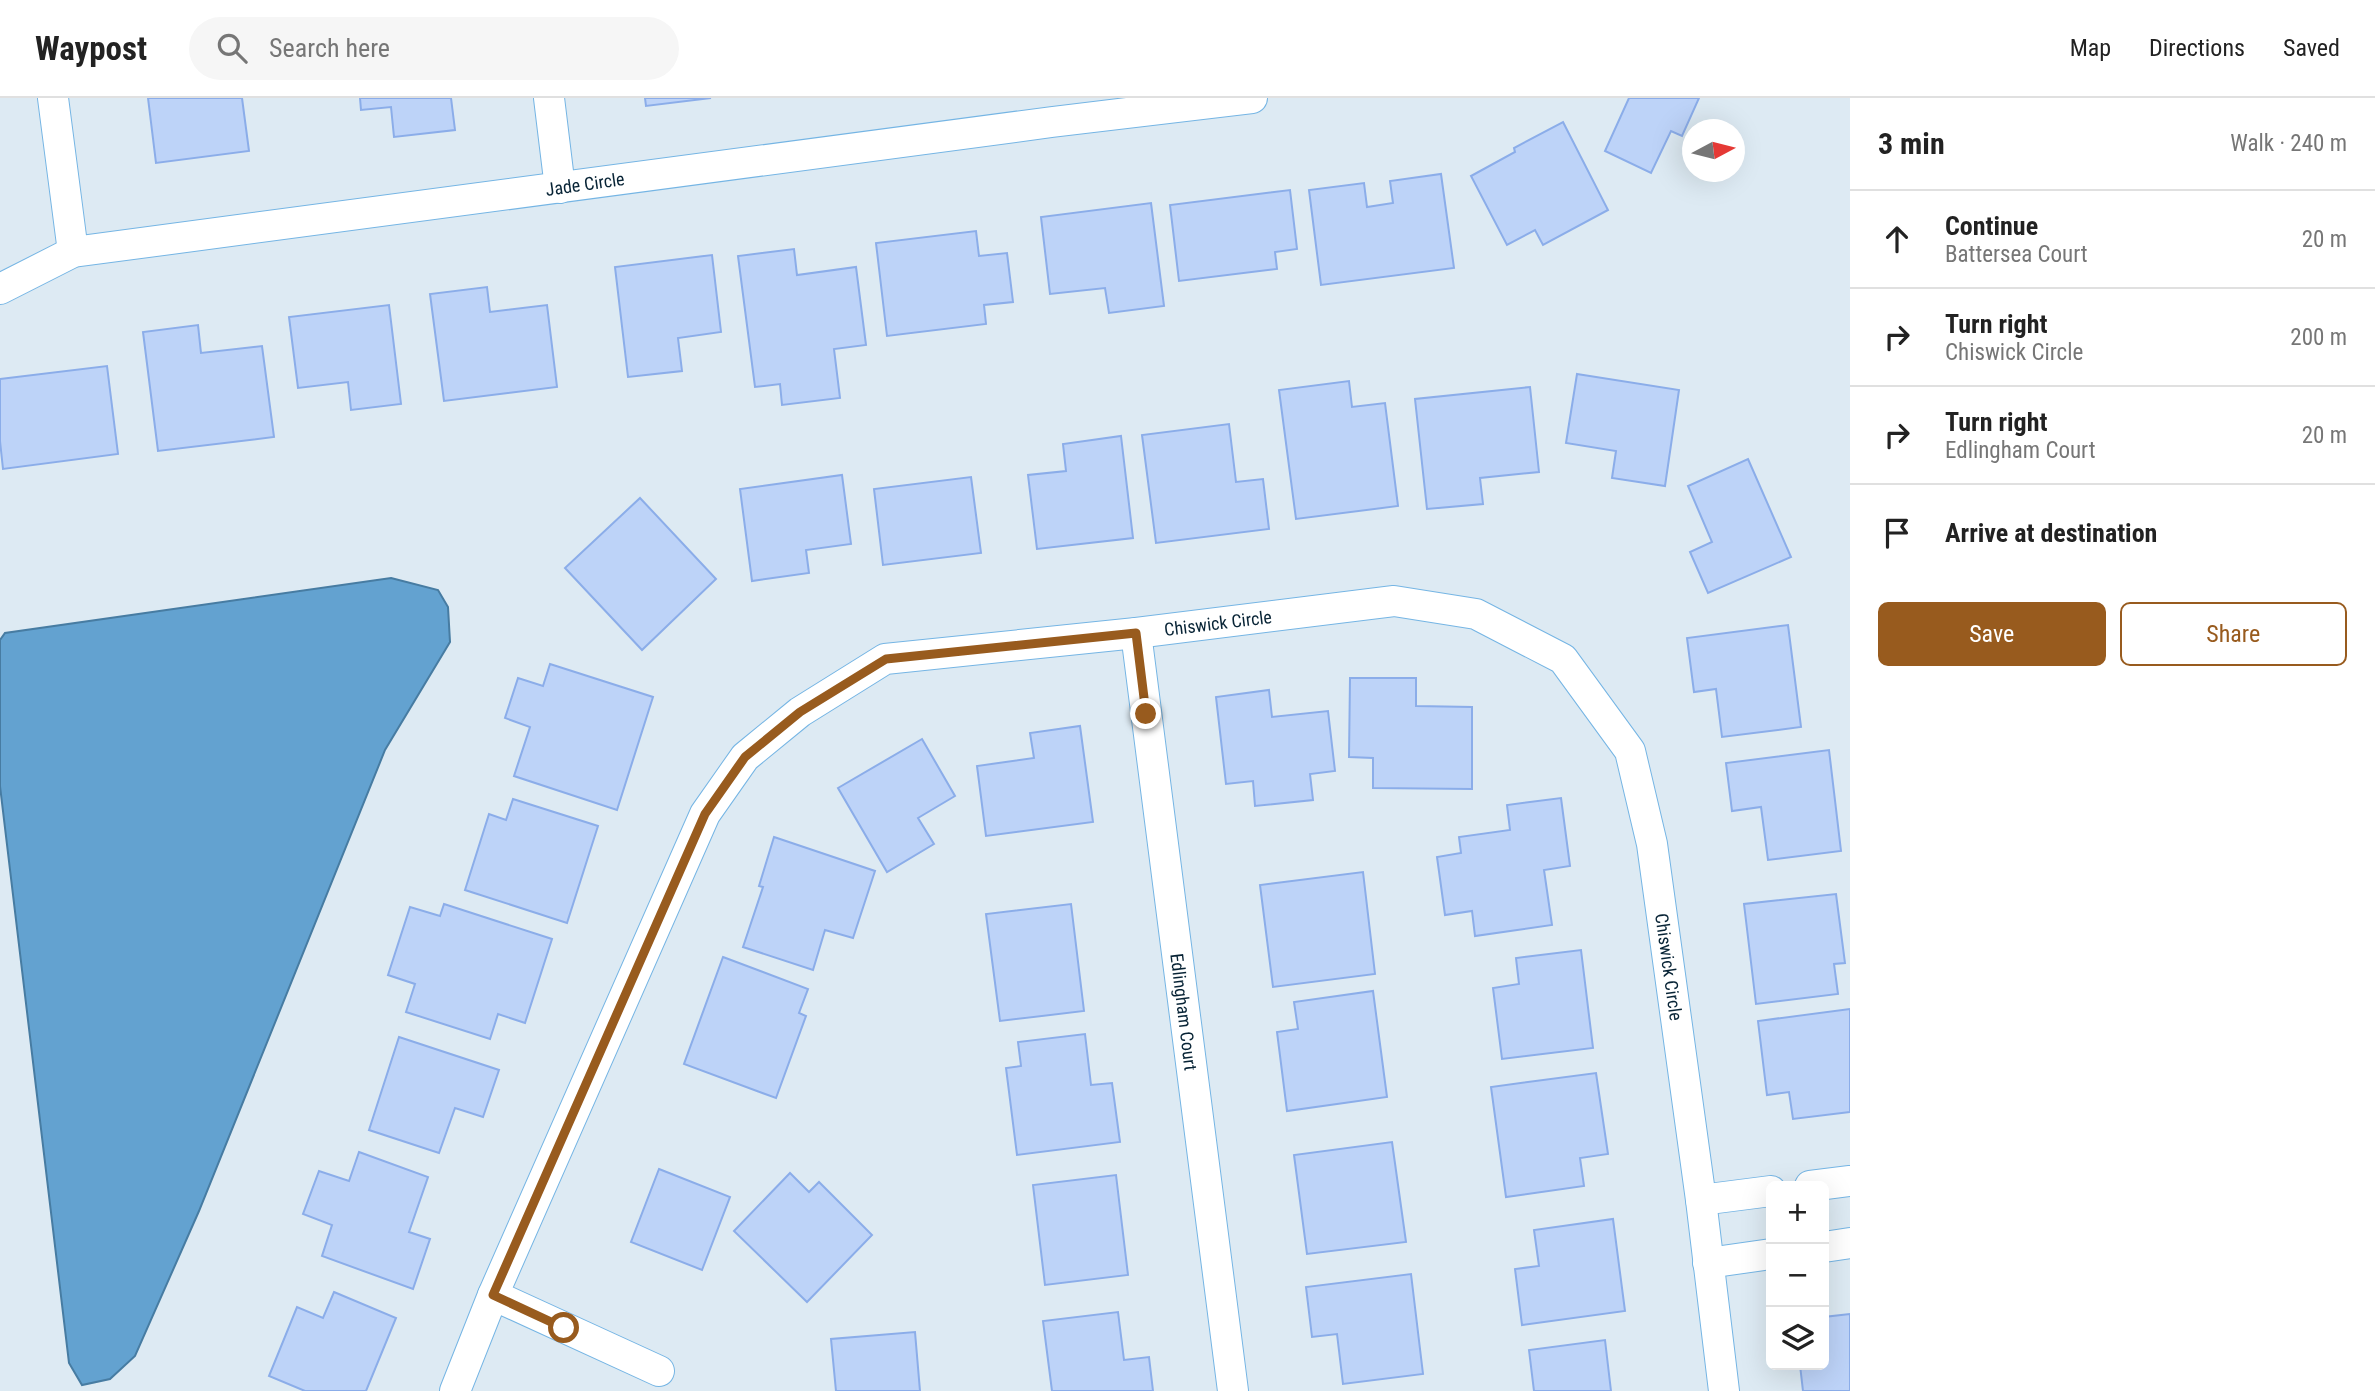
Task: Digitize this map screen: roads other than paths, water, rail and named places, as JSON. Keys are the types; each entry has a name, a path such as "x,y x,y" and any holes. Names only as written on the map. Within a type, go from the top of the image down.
{"street":[{"path":"53,98 73,252"},
{"path":"549,98 560,188"},
{"name":"Jade Circle","path":"0,289 73,252 560,188 1050,110 1252,98"},
{"name":"Chiswick Circle","path":"455,1391 493,1295 705,814 745,757 800,712 886,659 1136,633 1394,601 1476,614 1563,659 1630,751 1652,844 1701,1200 1724,1391"},
{"name":"Edlingham Court","path":"1136,633 1233,1391"},
{"path":"1829,1184 1850,1181"},
{"path":"1701,1200 1766,1192"},
{"path":"1829,1246 1850,1243"},
{"path":"1708,1263 1766,1255"},
{"path":"493,1295 659,1371"}],"water":[{"path":"391,578 438,590 448,607 450,642 385,750 199,1211 135,1356 110,1379 82,1385 69,1363 0,786 0,640 5,633"}]}
